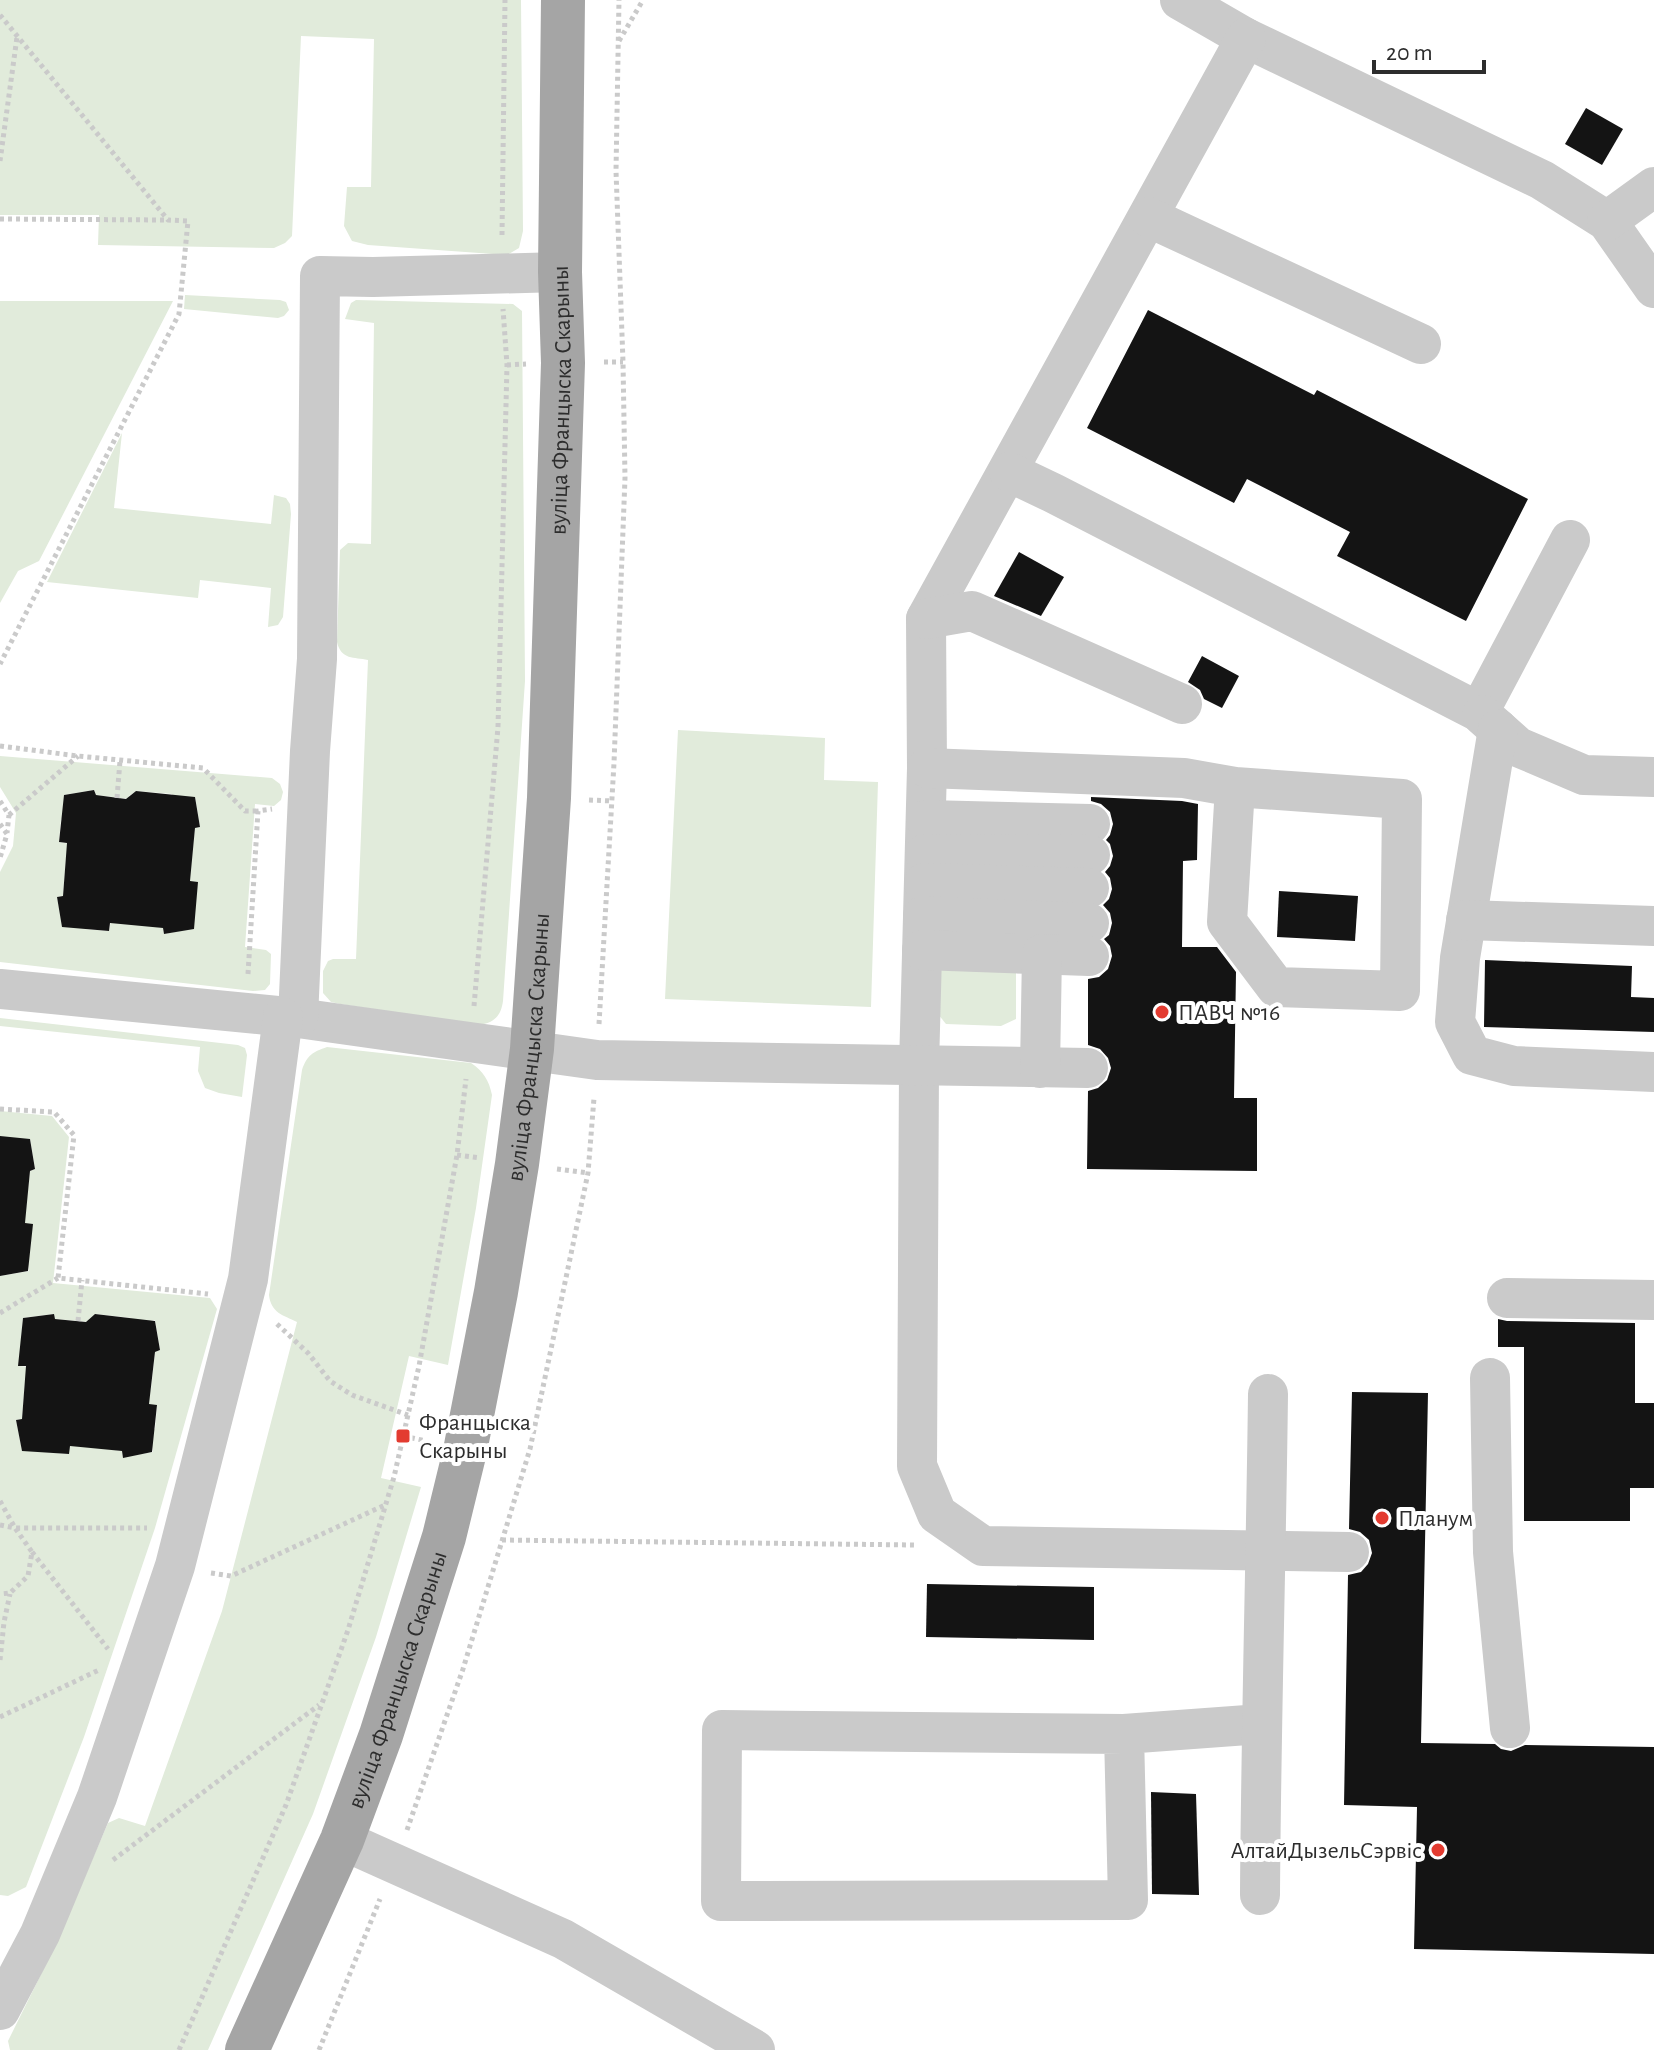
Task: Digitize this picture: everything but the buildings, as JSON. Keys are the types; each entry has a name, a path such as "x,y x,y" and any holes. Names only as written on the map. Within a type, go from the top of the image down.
{"main road":[{"name":"вуліца Францыска Скарыны","path":"247,2050 342,1840 381,1735 440,1551 468,1437 496,1292 532,1049 550,783 563,363 560,272 563,0"}],"lane":[{"path":"1180,0 1246,38 1542,180 1607,221 1654,288"},
{"path":"1246,38 926,619 927,768 919,1066 917,1466 937,1514 983,1546 1349,1552"},
{"path":"1607,221 1654,187"},
{"path":"1148,217 1421,344"},
{"path":"0,2010 40,1934 102,1783 175,1566 248,1279 310,751 317,659 320,276 560,272"},
{"path":"1009,472 1488,721 1518,747 1584,775 1654,777"},
{"path":"1570,540 1488,721 1455,1022 1472,1055 1514,1066 1654,1072"},
{"path":"926,619 972,611 1182,704"},
{"path":"927,768 1184,778 1235,787 1402,799 1400,991 1276,987 1227,922 1235,787"},
{"path":"924,885 1089,889"},
{"path":"924,885 1089,889"},
{"path":"924,885 1042,954"},
{"path":"1040,1068 1042,954 1089,889"},
{"path":"1466,920 1654,926"},
{"path":"0,989 277,1016 597,1060 1088,1068"},
{"path":"1507,1298 1654,1300"},
{"path":"1490,1378 1493,1552 1510,1728"},
{"path":"1260,1895 1268,1394"},
{"path":"1124,1734 1128,1900 721,1901 722,1730 1124,1734 1261,1724"},
{"path":"342,1840 563,1939 755,2050"}],"path":[{"path":"179,2050 286,1805 348,1630 408,1415 457,1155 471,1042 498,727 507,365 501,275 505,0"},
{"path":"601,1006 625,478 616,171 619,0"},
{"path":"618,42 643,0"},
{"path":"0,15 168,220"},
{"path":"0,161 18,36"},
{"path":"0,219 188,221 179,314 0,664"},
{"path":"0,746 203,768 245,811 272,809"},
{"path":"9,815 78,756"},
{"path":"117,798 120,761"},
{"path":"0,801 9,815 0,858"},
{"path":"258,811 247,997 277,1016"},
{"path":"0,824 7,834"},
{"path":"0,1109 54,1112 74,1135 58,1278"},
{"path":"0,1313 58,1278 242,1299 264,1312 308,1353 330,1381 352,1395 408,1415"},
{"path":"78,1321 82,1280"},
{"path":"0,1501 32,1552 118,1661"},
{"path":"231,1576 385,1505"},
{"path":"0,1525 15,1528 147,1528"},
{"path":"502,1540 921,1545"},
{"path":"0,1660 10,1593 28,1576 32,1552"},
{"path":"0,1594 10,1593"},
{"path":"0,1615 4,1622"},
{"path":"0,1717 104,1667"},
{"path":"106,1866 321,1703"}],"green space":[{"path":"0,0 521,0 523,231 519,248 507,255 368,245 352,241 344,226 347,187 371,187 374,39 301,36 292,236 285,243 274,248 98,245 99,215 0,215"},
{"path":"185,295 280,300 286,302 289,310 278,318 184,309"},
{"path":"356,300 513,304 522,311 525,681 503,1001 496,1018 479,1025 340,1004 331,1002 323,993 323,971 328,961 356,959 368,660 345,655 337,642 340,550 348,543 371,544 374,323 345,319 351,303"},
{"path":"0,301 173,301 39,561 18,571 0,603"},
{"path":"122,433 114,508 271,524 274,495 286,498 291,514 283,617 278,625 268,627 271,588 200,580 198,598 47,582"},
{"path":"678,730 825,738 824,780 878,782 871,1007 665,999"},
{"path":"0,756 272,778 280,784 283,792 281,800 274,806 255,804 245,947 266,950 271,954 270,984 265,990 253,991 0,962 0,872 13,846 16,813 0,787","holes":["94,790 96,795 129,799 136,791 172,794 174,801 195,797 200,827 195,828 187,881 194,928 164,934 163,928 111,920 109,931 85,929 84,924 63,927 57,897 63,896 66,858 71,844 59,842 61,819 67,817 64,795"]},
{"path":"943,961 1016,973 1016,1019 1001,1026 946,1024 934,1009"},
{"path":"0,1018 238,1045 245,1048 247,1055 242,1097 205,1088 198,1071 200,1047 0,1026"},
{"path":"327,1047 471,1063 485,1076 492,1095 448,1365 409,1356 381,1478 421,1487 376,1637 313,1814 208,2050 10,2050 8,2041 54,1948 108,1823 119,1818 145,1826 222,1611 297,1322 275,1310 269,1295 302,1070 311,1055"},
{"path":"0,1111 52,1116 69,1137 53,1283 210,1298 217,1309 155,1528 84,1737 26,1887 8,1896 0,1895 0,1276 29,1271 22,1223 30,1171 35,1169 30,1139 19,1141 0,1136","holes":["53,1314 55,1319 89,1322 96,1314 131,1318 133,1324 155,1320 160,1350 155,1352 146,1404 157,1406 155,1429 149,1430 153,1452 123,1457 122,1451 70,1443 68,1454 22,1450 16,1420 22,1419 25,1382 30,1367 19,1366 23,1318"]}],"place":[{"name":"ПАВЧ №16","path":"1162,1012"},
{"name":"Францыска Скарыны","path":"403,1436"},
{"name":"Планум","path":"1382,1518"},
{"name":"АлтайДызельСэрвіс","path":"1438,1850"}]}
